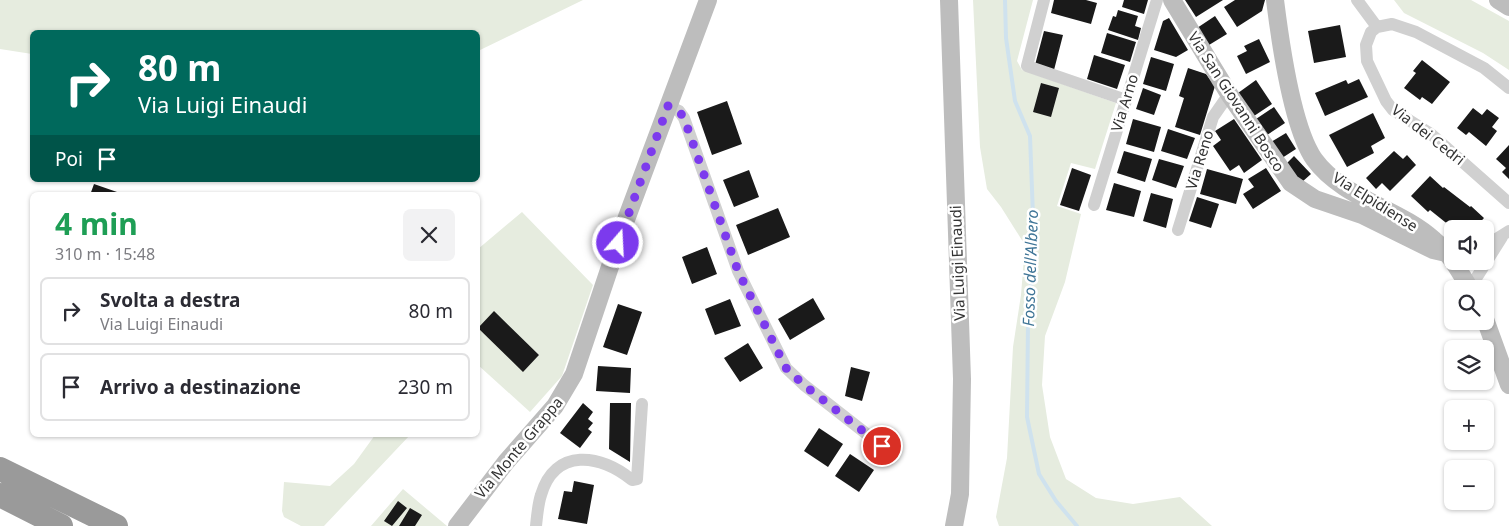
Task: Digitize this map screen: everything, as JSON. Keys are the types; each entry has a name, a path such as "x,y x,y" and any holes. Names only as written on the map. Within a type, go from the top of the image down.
{"highway":[{"path":"0,468 116,526"},
{"path":"0,495 61,526"}],"street":[{"name":"Via Monte Grappa","path":"457,526 506,462 555,406 574,374 624,225 708,0"},
{"name":"Via Luigi Einaudi","path":"949,0 962,379 960,494 954,526"},
{"path":"1044,0 1027,66 1126,100"},
{"name":"Via Arno","path":"1094,206 1157,0"},
{"name":"Via San Giovanni Bosco","path":"1172,0 1229,94 1282,174 1302,192 1371,219 1444,255"},
{"name":"Via Elpidiense","path":"1274,0 1297,119 1314,159 1336,180 1418,228 1435,240 1444,250"},
{"path":"1498,0 1509,6"},
{"path":"1358,1 1377,27 1392,24 1416,32 1484,68 1509,88"},
{"name":"Via dei Cedri","path":"1377,27 1371,32 1366,45 1367,60 1386,101 1394,110 1431,134 1509,204"},
{"name":"Via Reno","path":"1178,230 1213,116 1229,94"},
{"path":"668,106 679,111 684,118 738,271 786,368 804,385 882,446"},
{"path":"1494,241 1506,234"},
{"path":"1475,280 1506,234"},
{"path":"1489,330 1509,385"},
{"path":"536,526 540,496 546,481 559,467 574,460 589,458 609,464 632,480 637,479 642,404"}],"shaded area":[{"path":"0,0 583,0 480,50 480,30 30,30 30,54 0,49"},
{"path":"973,0 1033,0 1017,61 1022,70 1116,103 1095,169 1071,163 1057,206 1081,214 1065,282 1045,336 1042,385 1050,437 1066,479 1096,498 1133,504 1180,497 1212,526 999,526 996,517 1007,458 1013,347 1021,295 1025,245 987,189 980,147"},
{"path":"1394,0 1471,0 1509,21 1509,70 1483,53 1404,13"},
{"path":"522,212 593,285 562,376 530,412 480,367 480,329 523,371 539,355 494,312 480,327 480,247"},
{"path":"374,437 408,437 324,526 301,526 284,517 282,511 284,482 330,486 354,464"},
{"path":"403,489 447,526 371,526"}],"building":[{"path":"1054,0 1086,0 1097,3 1091,24 1051,13"},
{"path":"1124,0 1148,0 1144,14 1122,7"},
{"path":"1185,0 1223,0 1196,17"},
{"path":"1235,0 1265,0 1262,11 1237,27 1224,7"},
{"path":"1118,10 1138,16 1135,26 1141,28 1138,40 1108,30 1113,16 1116,17"},
{"path":"1215,16 1227,34 1209,45 1197,28"},
{"path":"1169,18 1188,50 1176,57 1154,50 1163,21"},
{"path":"1340,25 1346,57 1314,63 1308,31"},
{"path":"1044,31 1063,35 1054,70 1035,65"},
{"path":"1107,33 1136,42 1130,62 1101,53"},
{"path":"1259,39 1270,62 1246,74 1237,56 1247,51 1244,46"},
{"path":"1094,55 1125,65 1117,89 1087,79"},
{"path":"1151,57 1174,64 1166,91 1143,84"},
{"path":"1422,60 1450,82 1432,104 1422,97 1420,100 1404,88 1416,73 1413,71"},
{"path":"1188,68 1206,74 1215,86 1200,135 1175,127 1184,98 1179,96"},
{"path":"1359,79 1368,97 1325,116 1315,93 1346,80 1348,84"},
{"path":"1256,80 1272,104 1254,116 1238,93"},
{"path":"1041,83 1059,88 1051,117 1033,112"},
{"path":"1143,88 1161,95 1154,115 1136,109"},
{"path":"727,101 742,144 712,155 697,112"},
{"path":"1274,107 1285,123 1267,135 1256,119"},
{"path":"1473,108 1482,115 1487,109 1499,118 1492,127 1497,131 1486,146 1469,132 1466,135 1457,128"},
{"path":"1373,113 1385,138 1371,146 1374,153 1347,167 1329,135"},
{"path":"1133,119 1161,127 1154,152 1126,144"},
{"path":"1234,119 1262,160 1244,173 1239,165 1230,171 1213,146 1221,140 1215,131"},
{"path":"1168,129 1195,138 1187,159 1161,151"},
{"path":"1286,133 1296,149 1282,158 1271,142"},
{"path":"1509,145 1509,179 1502,172 1506,168 1496,159"},
{"path":"1124,151 1152,159 1145,182 1117,173"},
{"path":"1394,151 1403,159 1407,155 1416,165 1390,191 1382,183 1376,189 1366,178"},
{"path":"1294,156 1311,174 1302,182 1285,165"},
{"path":"1159,159 1184,166 1176,188 1152,180"},
{"path":"1072,168 1091,175 1079,211 1060,205"},
{"path":"1266,168 1281,191 1253,209 1243,194 1254,187 1248,179"},
{"path":"1207,169 1243,179 1236,204 1200,194"},
{"path":"749,170 759,197 734,207 723,180"},
{"path":"1430,176 1484,218 1482,220 1444,221 1430,210 1428,212 1411,196"},
{"path":"1114,183 1141,191 1134,217 1106,210"},
{"path":"94,184 117,192 91,192"},
{"path":"1151,193 1173,199 1166,228 1143,221"},
{"path":"1197,197 1219,204 1211,228 1189,221"},
{"path":"778,208 790,237 748,255 736,225"},
{"path":"707,247 717,274 692,284 682,257"},
{"path":"813,298 825,319 790,340 778,319"},
{"path":"730,299 741,326 715,335 705,309"},
{"path":"618,304 642,312 627,355 603,347"},
{"path":"494,311 539,355 523,372 480,330 480,326"},
{"path":"748,343 763,368 740,382 724,358"},
{"path":"598,366 631,368 630,393 596,391"},
{"path":"851,367 870,372 862,401 845,396"},
{"path":"583,403 593,412 588,419 593,423 588,429 592,432 580,448 560,433"},
{"path":"610,403 631,403 630,462 609,449"},
{"path":"819,428 843,444 828,467 804,451"},
{"path":"850,454 874,470 859,492 835,476"},
{"path":"574,481 594,485 587,524 558,519 564,491 572,492"},
{"path":"398,501 407,508 392,526 384,521"},
{"path":"410,508 422,515 415,526 399,526"}],"waterway":[{"name":"Fosso dell'Albero","path":"1005,0 1006,38 1015,101 1030,136 1034,243 1028,323 1027,417 1039,474 1056,501 1077,526"}],"route":[{"path":"618,243 668,106 676,109 684,118 738,271 786,368 804,385 882,446"}]}
